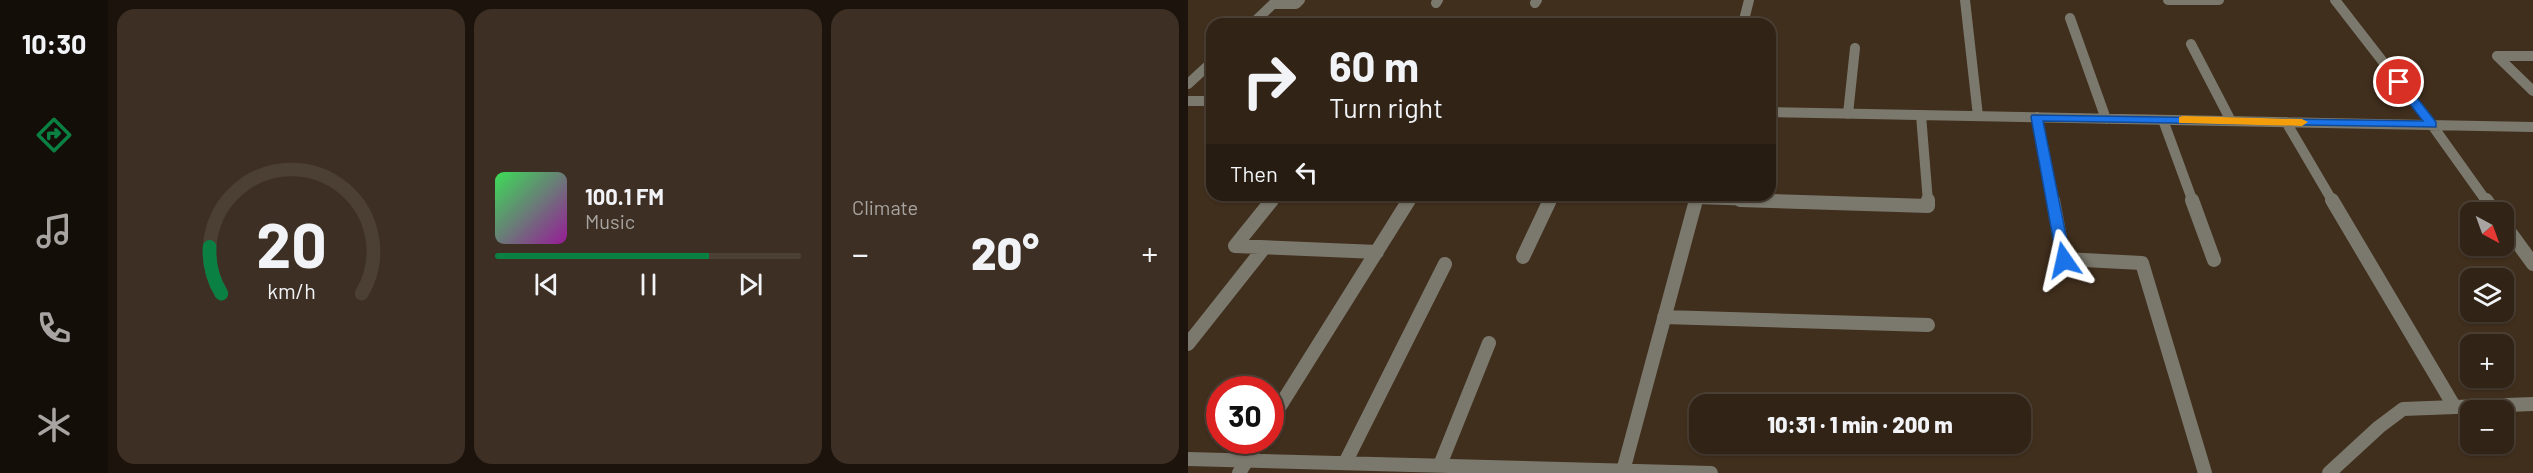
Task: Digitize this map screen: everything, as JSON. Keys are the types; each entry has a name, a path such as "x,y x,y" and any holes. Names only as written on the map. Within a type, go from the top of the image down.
{"street":[{"path":"1258,18 1273,4 1296,4 1300,0"},
{"path":"1744,18 1749,0"},
{"path":"1965,0 1978,116"},
{"path":"2168,0 2219,0"},
{"path":"2334,0 2432,125 2487,202"},
{"path":"2070,18 2106,118"},
{"path":"2191,44 2231,121"},
{"path":"1848,114 1855,48"},
{"path":"2533,56 2497,56 2533,91"},
{"path":"1188,84 1206,68"},
{"path":"1188,101 1206,101"},
{"path":"1776,112 2533,127"},
{"path":"1776,200 1928,206 1921,115"},
{"path":"2037,117 2064,260 2142,263 2205,473"},
{"path":"2163,120 2214,260"},
{"path":"2286,122 2454,406"},
{"path":"1271,201 1235,246 1377,252"},
{"path":"1284,400 1408,201"},
{"path":"1523,257 1549,201"},
{"path":"1623,471 1695,201"},
{"path":"2514,238 2533,264"},
{"path":"1188,344 1264,248"},
{"path":"1345,463 1445,264"},
{"path":"1664,317 1928,325"},
{"path":"1440,465 1489,343"},
{"path":"2329,473 2379,427 2403,409 2533,404"},
{"path":"1243,467 1251,454"},
{"path":"1188,459 1243,467 1345,463 1711,473"}],"slow traffic":[{"path":"2183,120 2302,122"}],"route":[{"path":"2064,260 2037,117 2432,125 2399,82"}]}
